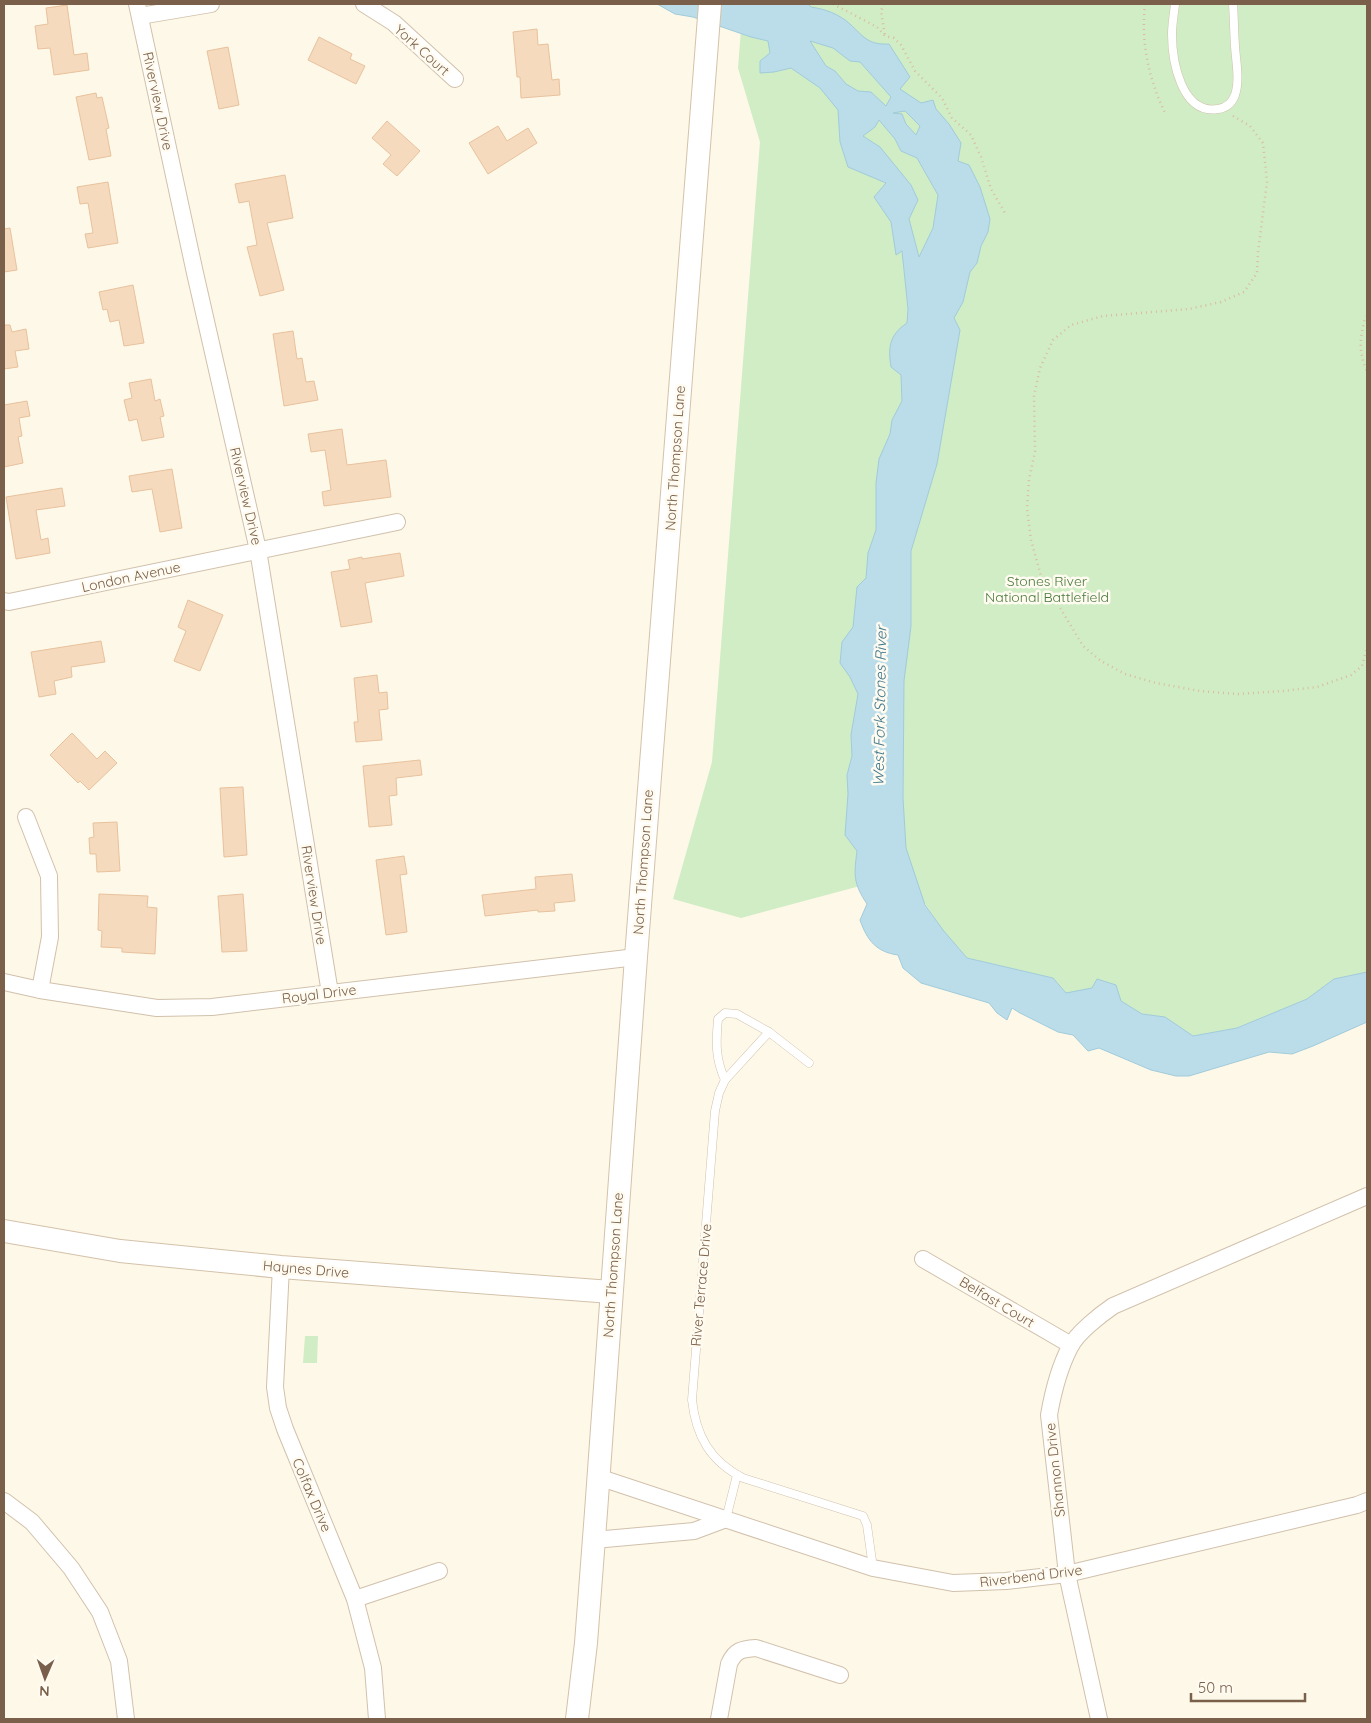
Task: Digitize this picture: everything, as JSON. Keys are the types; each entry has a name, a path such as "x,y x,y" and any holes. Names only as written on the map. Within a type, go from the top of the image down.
{"main road":[{"name":"North Thompson Lane","path":"577,1719 586,1642 594,1540 636,957 710,4"},
{"name":"Haynes Drive","path":"4,1231 120,1251 281,1267 611,1292"}],"street":[{"path":"138,10 211,4"},
{"name":"York Court","path":"364,4 394,24 455,79"},
{"name":"Riverview Drive","path":"138,10 258,550 330,993"},
{"name":"London Avenue","path":"4,601 9,602 398,522"},
{"path":"26,817 49,876 50,937 40,990"},
{"name":"Royal Drive","path":"4,982 40,990 157,1008 212,1007 636,957"},
{"name":"Shannon Drive","path":"1099,1719 1067,1574 1049,1415 1054,1390 1070,1345 1096,1318 1113,1306 1367,1196"},
{"name":"Belfast Court","path":"923,1258 1070,1345"},
{"name":"Colfax Drive","path":"281,1267 276,1387 278,1408 355,1599 373,1668 377,1719"},
{"name":"Riverbend Drive","path":"598,1477 873,1568 953,1583 1006,1581 1067,1574 1357,1505 1367,1501"},
{"path":"4,1501 32,1522 71,1568 100,1612 119,1660 126,1719"},
{"path":"594,1540 694,1531 726,1520"},
{"path":"355,1599 439,1571"},
{"path":"719,1719 729,1664 732,1656 743,1649 756,1648 840,1675"}],"lane":[{"path":"1175,4 1172,34 1180,85 1197,104 1205,109 1213,110 1229,105 1234,97 1236,86 1234,4"},
{"path":"725,1080 719,1065 716,1044 718,1019 724,1013 737,1014 769,1032 809,1063"},
{"name":"River Terrace Drive","path":"769,1032 725,1080 719,1093 715,1112 692,1400 697,1428 715,1458 726,1469 737,1475 863,1516 868,1525 873,1568"},
{"path":"726,1520 737,1475"}],"path":[{"path":"833,4 878,27 886,36 894,38 901,45 915,71 942,98 952,118 971,135 981,157 990,189 1005,213"},
{"path":"884,4 880,11 886,36"},
{"path":"1146,4 1144,40 1147,67 1155,92 1165,113"},
{"path":"1221,109 1250,126 1263,143 1267,182 1257,273 1244,292 1221,302 1189,309 1103,316 1071,326 1053,340 1040,368 1034,396 1035,451 1029,480 1027,508 1031,540 1041,576 1083,646 1101,661 1125,674 1156,683 1200,691 1238,694 1283,691 1317,687 1351,675 1362,666 1367,648"},
{"path":"1367,316 1359,341 1363,362 1367,371"}],"green space":[{"name":"Stones River National Battlefield","path":"743,4 1367,4 1367,972 1334,979 1307,999 1237,1028 1193,1036 1170,1021 1158,1016 1142,1014 1126,1004 1066,993 1053,978 967,958 942,930 924,902 901,875 741,918 673,899 712,762 760,142 738,68"},
{"path":"305,1336 318,1336 317,1363 303,1363"}],"water":[{"name":"West Fork Stones River","path":"657,4 808,4 811,7 841,17 871,42 889,44 910,77 900,89 921,103 933,100 936,109 949,124 961,143 958,161 969,165 980,187 990,219 988,232 981,246 977,263 970,272 963,302 954,318 960,330 937,464 911,551 911,626 904,681 903,798 906,848 925,905 967,958 1053,978 1066,993 1092,988 1097,979 1116,985 1121,1001 1142,1014 1165,1017 1193,1036 1237,1028 1307,999 1334,979 1367,972 1367,1022 1292,1054 1269,1052 1189,1076 1176,1076 1151,1070 1099,1048 1088,1051 1073,1035 1058,1032 1012,1008 1007,1020 997,1013 989,1003 921,983 903,968 898,955 878,948 869,939 860,920 867,904 859,890 856,879 857,851 845,835 848,794 847,775 852,756 851,735 858,694 850,677 840,663 842,642 853,627 857,587 866,578 868,553 876,530 876,483 879,459 890,434 892,420 902,401 901,375 891,367 890,348 896,332 907,323 908,309 902,251 896,255 891,222 874,197 886,183 848,167 840,142 838,110 820,88 791,68 760,73 760,61 770,53 768,41 693,17 675,14","holes":["810,41 833,48 850,61 860,62 891,97 886,106 871,92 858,91 846,84 835,71 826,66","905,111 920,126 916,135 906,124 902,114 893,113","879,120 895,139 901,151 917,158 938,195 933,228 919,257 909,219 918,200 911,185 880,147 863,136 875,127"]}],"building":[{"path":"67,5 74,55 87,53 89,70 54,75 50,48 38,49 35,26 48,24 46,8"},
{"path":"537,29 538,45 548,44 552,80 559,79 560,95 521,98 520,77 517,77 513,32"},
{"path":"319,37 352,54 350,59 365,66 356,84 308,60"},
{"path":"228,47 239,105 219,109 207,51"},
{"path":"96,93 97,98 102,97 109,128 106,129 111,156 89,160 76,97"},
{"path":"387,121 420,151 397,176 383,164 391,155 372,138"},
{"path":"498,126 507,141 528,128 537,143 488,174 469,143"},
{"path":"285,175 293,218 267,223 284,290 260,296 247,247 257,245 249,201 239,203 235,184"},
{"path":"108,182 118,243 88,248 85,234 93,233 88,203 80,204 77,187"},
{"path":"10,228 17,270 4,272 4,229"},
{"path":"133,285 144,343 124,346 119,320 110,322 107,309 103,310 99,292"},
{"path":"4,325 10,325 12,332 26,329 29,349 15,351 18,367 4,369"},
{"path":"293,331 297,359 302,358 306,382 314,381 318,400 284,406 273,334"},
{"path":"151,379 155,401 160,399 164,416 160,417 164,437 142,441 137,419 129,421 124,400 132,398 129,383"},
{"path":"27,401 30,416 19,418 22,436 18,437 23,463 4,467 4,405"},
{"path":"342,429 347,465 386,460 391,497 324,506 322,492 331,490 325,450 311,452 308,434"},
{"path":"172,469 182,528 160,532 152,489 132,492 129,476"},
{"path":"62,488 65,506 36,510 41,540 48,538 50,553 16,559 6,497"},
{"path":"400,553 404,576 365,583 372,622 341,627 331,572 350,569 348,560"},
{"path":"188,600 223,615 200,671 174,661 186,631 178,627"},
{"path":"101,641 105,662 71,667 72,677 54,681 56,694 39,697 31,652"},
{"path":"377,675 379,693 387,692 388,709 379,710 382,740 356,742 354,722 358,722 354,678"},
{"path":"72,733 97,759 105,751 117,763 89,790 80,781 78,783 50,755"},
{"path":"420,760 422,775 396,778 397,795 389,796 392,825 369,827 363,766"},
{"path":"243,787 247,855 224,857 220,788"},
{"path":"117,822 120,871 97,872 96,854 90,854 89,838 94,837 93,823"},
{"path":"404,856 407,874 400,875 407,932 386,935 376,860"},
{"path":"572,874 575,901 554,903 555,911 538,912 538,910 485,916 482,895 536,889 535,877"},
{"path":"99,894 148,896 147,907 157,908 155,954 122,952 122,948 101,947 102,931 98,930"},
{"path":"243,894 247,951 222,952 218,896"}]}
